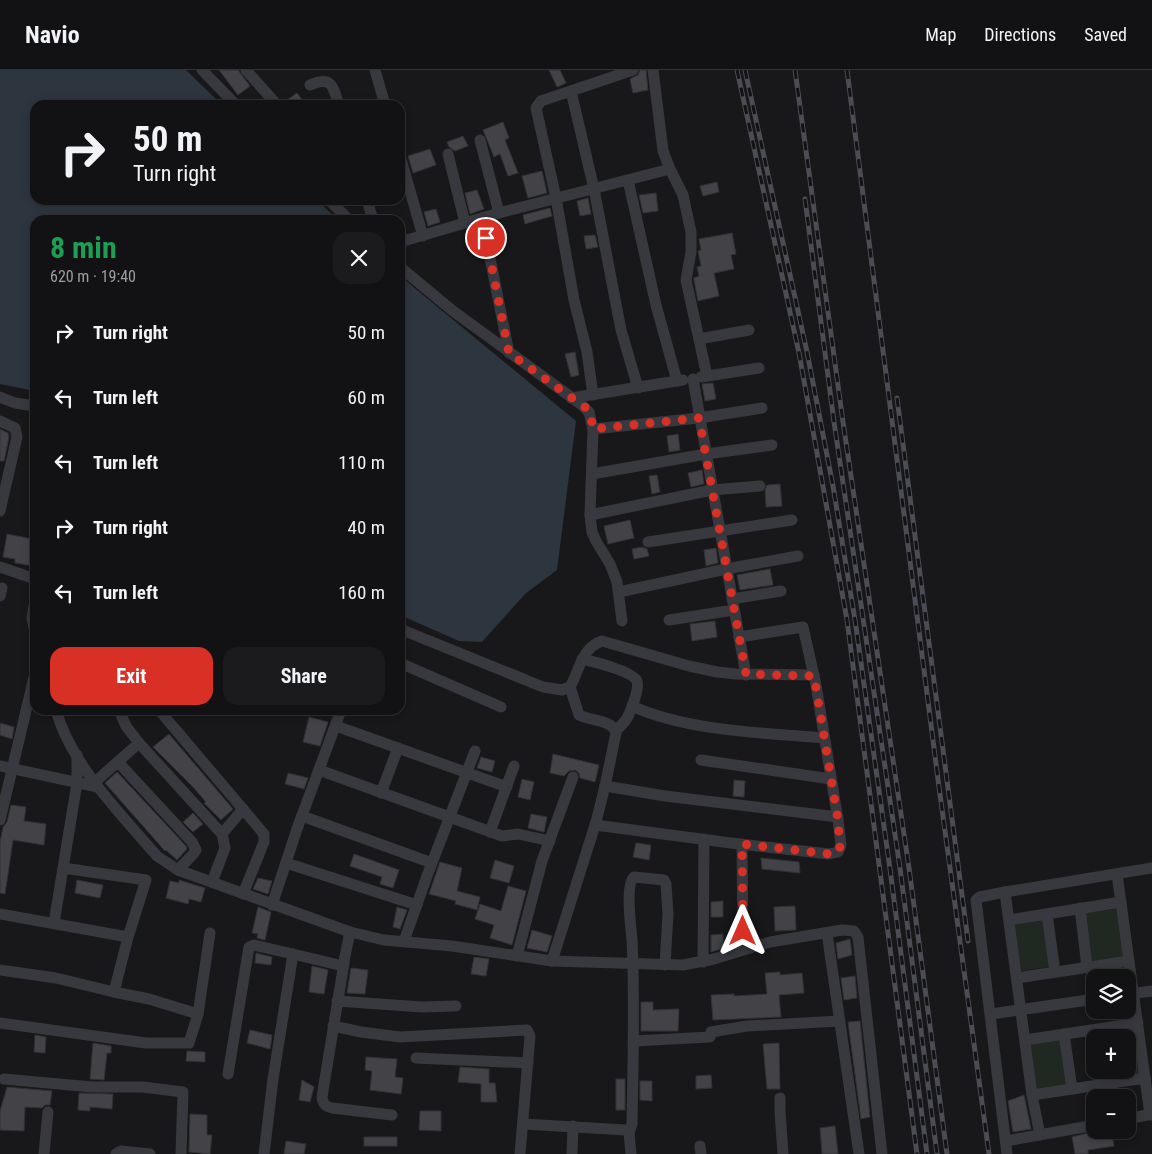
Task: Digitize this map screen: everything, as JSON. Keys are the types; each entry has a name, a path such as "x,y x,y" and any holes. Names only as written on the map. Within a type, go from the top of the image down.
{"street":[{"path":"202,70 231,100"},
{"path":"246,70 273,100"},
{"path":"375,70 384,100"},
{"path":"593,395 587,352 569,276 556,198 536,108 541,101 633,70"},
{"path":"653,70 663,151 683,195 691,232 691,252 686,280 707,376"},
{"path":"310,85 322,81 328,82 333,87 337,100"},
{"path":"571,91 594,188 620,330 638,388"},
{"path":"480,140 499,213"},
{"path":"448,154 465,223"},
{"path":"405,241 499,213 670,169"},
{"path":"405,173 423,236"},
{"path":"628,180 656,305 677,381"},
{"path":"334,205 344,215"},
{"path":"482,218 509,353"},
{"path":"405,271 453,311 589,412 593,429 590,515 596,541 610,564 620,592 622,621"},
{"path":"699,339 749,330"},
{"path":"571,398 759,368"},
{"path":"693,379 746,674"},
{"path":"0,398 30,405"},
{"path":"593,429 699,418 762,408"},
{"path":"0,421 14,428 17,437 0,511"},
{"path":"592,474 706,454 772,445"},
{"path":"590,515 712,490 760,486"},
{"path":"648,542 792,520"},
{"path":"620,592 726,569 798,556"},
{"path":"0,567 30,577"},
{"path":"668,620 733,605 781,591"},
{"path":"595,825 829,854 835,853 840,849 838,817 814,676 803,627 739,637"},
{"path":"405,631 543,687 562,690 570,687"},
{"path":"616,730 609,724 579,715 570,687 589,647 602,640 690,666 718,672 814,676"},
{"path":"552,961 595,825 616,730 625,724 638,686 634,677 582,659"},
{"path":"405,665 501,707"},
{"path":"0,820 30,695"},
{"path":"632,706 660,717 703,725 759,733 824,738"},
{"path":"57,715 77,755 97,784 157,856 178,870 350,932 379,939 444,945 552,961 683,965 703,962 770,942 852,930 858,936 882,1154"},
{"path":"121,715 126,726 139,743 222,834 225,848 212,882"},
{"path":"163,715 260,829 265,839 243,894"},
{"path":"272,905 339,715"},
{"path":"336,726 506,787"},
{"path":"97,784 139,743"},
{"path":"381,793 398,748"},
{"path":"404,941 449,818 476,751"},
{"path":"54,923 77,782 77,755"},
{"path":"701,760 831,779"},
{"path":"118,762 192,842 196,850 178,870"},
{"path":"0,766 77,782 97,784"},
{"path":"490,832 514,766"},
{"path":"319,770 504,837 518,834 550,840"},
{"path":"517,956 542,861 573,777"},
{"path":"605,786 665,796 838,817"},
{"path":"222,834 243,809"},
{"path":"302,816 432,863"},
{"path":"703,962 704,840"},
{"path":"742,844 743,949"},
{"path":"286,863 417,905"},
{"path":"62,868 146,880 128,937 114,992"},
{"path":"1007,1154 976,902 979,898 1005,892 1152,868"},
{"path":"1117,874 1129,969"},
{"path":"632,1154 629,1133 632,1124 634,1041 630,910 631,881 634,877 663,879 666,884 668,914 665,965"},
{"path":"1005,892 1032,1095 1040,1135"},
{"path":"1009,920 1121,902"},
{"path":"1080,908 1087,968"},
{"path":"0,914 128,937"},
{"path":"1047,914 1055,972"},
{"path":"350,932 333,1026 322,1097 323,1103 325,1106 332,1108 392,1115"},
{"path":"0,1023 146,1043 188,1043 198,1014 210,933"},
{"path":"827,933 859,1154"},
{"path":"228,1074 249,947 254,945 343,966 344,962"},
{"path":"264,1154 292,954"},
{"path":"1016,978 1129,961"},
{"path":"0,970 56,978 149,999 198,1014"},
{"path":"1136,993 1152,991"},
{"path":"990,1014 1086,1000"},
{"path":"338,1001 422,1007 456,1006"},
{"path":"1136,1015 1151,1114 1136,1117"},
{"path":"634,1041 710,1036 711,1032 747,1026 840,1021"},
{"path":"1114,1029 1138,1023"},
{"path":"333,1026 400,1037 528,1031 530,1036 520,1154"},
{"path":"1025,1040 1064,1034 1086,1033"},
{"path":"1064,1034 1072,1089"},
{"path":"416,1058 528,1063"},
{"path":"1032,1095 1145,1078"},
{"path":"4,1079 92,1086 143,1087 183,1092 181,1154"},
{"path":"1105,1079 1106,1084"},
{"path":"780,1098 783,1154"},
{"path":"44,1154 48,1112"},
{"path":"523,1124 622,1130 629,1133"},
{"path":"572,1154 573,1126"},
{"path":"1006,1141 1086,1127"},
{"path":"116,1154 122,1151 150,1154"}],"shaded area":[{"path":"0,70 186,70 217,100 30,100 30,205 322,205 333,215 30,215 30,390 0,384"},
{"path":"405,280 576,421 557,570 526,593 482,642 459,641 405,617"},
{"path":"1116,909 1123,957 1091,961 1084,913"},
{"path":"1045,918 1051,967 1019,971 1013,923"},
{"path":"1061,1039 1068,1087 1035,1091 1029,1043"},
{"path":"1136,1044 1140,1076 1136,1076"}],"building":[{"path":"219,70 238,70 250,86 238,95"},
{"path":"549,70 560,70 566,83 557,87"},
{"path":"640,70 646,70 648,90 633,93 630,79 638,75"},
{"path":"297,93 302,100 287,100"},
{"path":"503,122 509,138 505,140 518,173 508,176 500,154 494,157 483,130"},
{"path":"463,136 468,146 455,151 449,147 447,142"},
{"path":"430,149 436,165 413,173 408,156"},
{"path":"542,171 547,193 528,198 522,176"},
{"path":"717,182 719,192 703,196 700,186"},
{"path":"477,190 484,209 470,214 465,193"},
{"path":"656,193 658,211 643,213 639,195"},
{"path":"588,198 591,214 580,216 577,201"},
{"path":"550,208 552,216 525,224 523,215"},
{"path":"436,209 440,222 428,226 424,212"},
{"path":"732,233 736,254 731,255 734,269 714,273 719,296 698,301 694,278 699,276 697,267 701,266 698,251 701,250 699,239"},
{"path":"595,235 598,247 586,249 584,236"},
{"path":"575,352 579,375 571,377 565,354"},
{"path":"713,383 716,399 705,401 702,384"},
{"path":"0,429 8,433 9,437 4,461 0,461"},
{"path":"678,434 680,450 669,452 667,436"},
{"path":"702,470 704,484 691,487 688,473"},
{"path":"657,475 660,492 652,494 649,476"},
{"path":"780,484 782,506 766,507 765,491 767,485"},
{"path":"630,520 634,538 608,544 604,526"},
{"path":"7,534 30,539 30,565 15,563 15,559 3,557"},
{"path":"642,547 647,549 649,556 634,559 632,549"},
{"path":"716,548 718,563 706,566 704,550"},
{"path":"770,569 773,585 740,590 737,575"},
{"path":"715,621 717,637 692,641 690,624"},
{"path":"309,717 328,722 320,746 303,742"},
{"path":"0,723 14,727 12,739 0,735"},
{"path":"169,734 233,809 221,820 204,803 206,802 193,787 153,747"},
{"path":"553,754 599,765 595,782 580,778 579,773 575,770 569,771 564,776 550,773"},
{"path":"481,757 495,761 492,772 477,768"},
{"path":"117,772 186,846 187,849 177,860 165,851 105,783"},
{"path":"288,773 308,778 304,789 285,784"},
{"path":"522,779 534,782 530,800 518,797"},
{"path":"734,780 745,781 744,797 733,796"},
{"path":"11,805 26,807 24,821 46,824 44,845 13,840 5,894 0,893 0,842"},
{"path":"193,813 203,824 193,832 183,822"},
{"path":"531,814 547,817 544,832 528,828"},
{"path":"636,843 651,845 649,860 633,857"},
{"path":"354,854 399,870 393,888 380,884 382,877 350,866"},
{"path":"761,858 799,862 800,873 762,869"},
{"path":"495,860 514,866 509,883 490,878"},
{"path":"440,862 462,868 457,891 480,897 477,910 455,904 456,901 429,894"},
{"path":"258,878 272,881 268,894 253,889"},
{"path":"77,880 103,885 100,898 75,893"},
{"path":"179,880 205,888 201,902 189,899 188,904 166,898 170,881 179,883"},
{"path":"508,886 526,891 512,945 490,938 494,925 475,919 480,904 501,911"},
{"path":"723,901 723,917 711,917 711,902"},
{"path":"795,906 796,930 775,931 774,907"},
{"path":"258,907 271,912 265,940 257,938 258,934 252,933"},
{"path":"397,907 407,910 400,929 393,927"},
{"path":"532,930 552,936 547,952 527,948"},
{"path":"723,934 724,948 711,952 711,935"},
{"path":"850,939 852,955 838,959 836,943"},
{"path":"256,953 272,957 271,965 255,963"},
{"path":"474,957 489,959 486,976 471,974"},
{"path":"312,966 328,970 324,994 309,992"},
{"path":"351,968 368,970 365,994 347,993"},
{"path":"780,972 780,975 802,973 804,993 779,995 781,1017 713,1020 711,995 767,994 765,973"},
{"path":"855,976 857,998 844,1000 841,978"},
{"path":"641,1002 653,1002 653,1010 679,1009 678,1031 641,1031"},
{"path":"860,1021 870,1117 861,1119 848,1022"},
{"path":"250,1030 272,1035 270,1049 247,1043"},
{"path":"35,1035 46,1037 45,1053 34,1052"},
{"path":"93,1043 111,1046 111,1053 107,1053 104,1080 90,1079"},
{"path":"779,1043 780,1089 767,1089 763,1044"},
{"path":"187,1051 205,1052 205,1062 186,1061"},
{"path":"366,1057 397,1059 395,1077 403,1078 401,1094 370,1090 372,1071 365,1070"},
{"path":"460,1067 489,1069 489,1083 495,1083 497,1102 481,1102 481,1084 458,1082"},
{"path":"711,1075 712,1088 696,1089 696,1076"},
{"path":"616,1079 625,1079 625,1110 616,1110"},
{"path":"302,1080 314,1087 310,1102 299,1100"},
{"path":"640,1081 652,1081 652,1101 640,1100"},
{"path":"7,1087 52,1091 50,1105 45,1105 42,1108 25,1107 24,1131 0,1130 0,1111"},
{"path":"79,1093 113,1094 112,1109 90,1107 90,1111 78,1110"},
{"path":"1024,1095 1031,1129 1013,1132 1008,1101"},
{"path":"420,1111 441,1111 441,1131 419,1130"},
{"path":"190,1114 207,1115 207,1135 212,1135 210,1154 189,1152"},
{"path":"835,1126 838,1154 822,1154 820,1128"},
{"path":"1086,1134 1086,1139 1113,1139 1114,1146 1088,1150 1088,1154 1075,1154 1072,1137"},
{"path":"364,1137 397,1137 397,1146 364,1146"},
{"path":"286,1141 306,1144 304,1154 284,1154"}],"railway":[{"path":"737,70 799,353 847,620 917,1154"},
{"path":"745,70 807,352 833,486 855,620 927,1154"},
{"path":"795,70 843,422 909,868 947,1154"},
{"path":"847,70 939,787 989,1154"},
{"path":"805,199 834,422 900,868 937,1154"},
{"path":"897,398 968,941"}],"route":[{"path":"486,238 509,353 586,408 593,424 593,429 699,418 746,674 814,676 838,820 840,849 838,852 829,854 742,844 743,931"}]}
